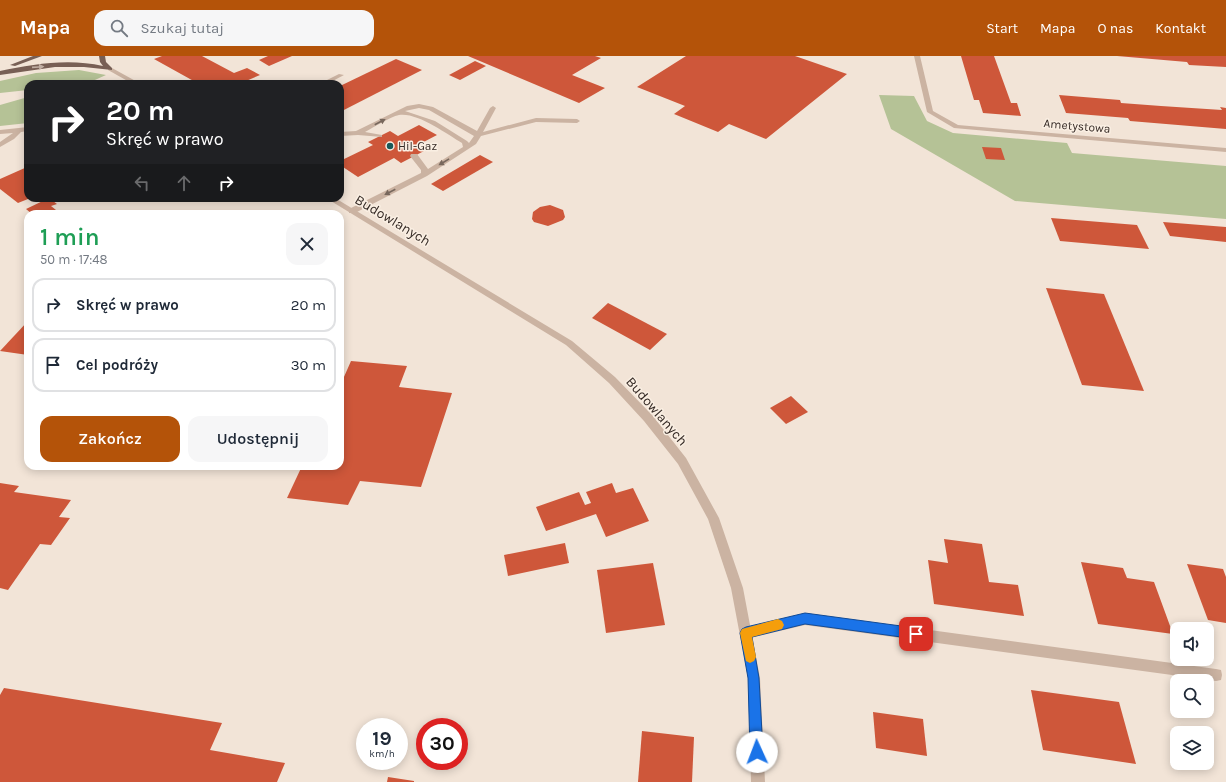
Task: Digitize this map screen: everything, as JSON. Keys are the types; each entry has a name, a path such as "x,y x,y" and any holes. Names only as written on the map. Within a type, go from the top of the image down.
{"main road":[{"path":"0,72 39,56"},
{"path":"102,56 103,62 110,69"},
{"path":"0,72 22,68 53,66 84,66 110,69"}],"street":[{"name":"Ametystowa","path":"917,56 930,112 956,127 1226,150"},
{"path":"110,69 131,80"},
{"path":"330,80 341,75"},
{"path":"357,133 414,106 431,108 478,134 536,120 577,121"},
{"path":"352,211 424,174 474,143 493,108"},
{"path":"395,114 406,113 418,116 465,142 467,148"},
{"path":"0,132 24,130"},
{"path":"0,145 12,138 18,131"},
{"path":"344,134 372,133 380,136"},
{"path":"414,156 423,166 425,170 424,174"},
{"name":"Budowlanych","path":"337,202 569,343 612,380 648,418 682,461 713,518 737,588 754,678 758,782"},
{"path":"746,633 805,619 1216,674"}],"green space":[{"path":"79,70 106,75 95,80 24,80 24,90 0,93 0,81 36,73"},
{"path":"879,95 914,96 927,121 953,133 1067,143 1072,153 1226,166 1226,219 1015,201 891,129"},
{"path":"24,98 24,123 0,126 0,105"}],"building":[{"path":"162,56 202,56 234,73 247,68 260,75 248,80 192,80 154,59"},
{"path":"268,56 292,56 269,66 259,60"},
{"path":"468,56 595,56 601,58 572,75 605,88 579,103"},
{"path":"686,56 795,56 847,74 766,139 729,124 718,132 674,114 685,106 637,87"},
{"path":"961,56 994,56 1011,103 1017,103 1021,116 983,113 979,100 974,100"},
{"path":"1117,56 1226,56 1226,67 1189,65 1187,62"},
{"path":"396,59 422,70 344,110 344,84"},
{"path":"475,61 486,66 460,80 449,75"},
{"path":"1059,95 1120,100 1121,103 1222,110 1220,107 1226,108 1226,129 1130,121 1128,118 1066,113"},
{"path":"419,125 437,135 416,146 424,151 401,163 394,158 358,177 344,168 344,159 373,145 368,142 390,131 398,136"},
{"path":"982,147 1001,148 1005,160 986,159"},
{"path":"480,155 493,162 443,191 431,184"},
{"path":"24,168 24,201 18,203 0,189 0,179"},
{"path":"41,202 54,202 57,204 51,206 56,210 26,209"},
{"path":"550,205 563,210 565,217 563,220 548,226 534,222 532,219 533,212 540,207"},
{"path":"1051,218 1137,225 1149,249 1060,241"},
{"path":"1163,222 1226,227 1226,242 1170,236"},
{"path":"1046,288 1104,294 1144,391 1082,385"},
{"path":"608,303 667,334 650,350 592,318"},
{"path":"24,325 24,354 0,351"},
{"path":"351,361 407,366 399,387 452,393 421,487 360,481 348,505 287,498 300,470 344,470 344,377"},
{"path":"791,396 808,412 786,424 770,408"},
{"path":"0,483 19,486 14,492 71,500 59,517 70,518 51,545 40,544 8,590 0,588"},
{"path":"612,483 616,493 633,488 649,521 606,537 596,514 546,531 536,507 579,492 585,505 591,503 586,492"},
{"path":"944,539 982,544 989,582 1018,585 1024,616 934,604 928,560 948,563"},
{"path":"565,543 569,563 508,576 504,555"},
{"path":"1081,562 1123,568 1127,578 1154,582 1170,626 1170,634 1098,624"},
{"path":"653,563 665,625 606,633 597,570"},
{"path":"1187,564 1223,569 1226,577 1226,623 1208,620"},
{"path":"4,688 222,723 210,750 285,763 277,782 0,782 0,695"},
{"path":"1031,690 1119,702 1136,764 1043,750"},
{"path":"873,712 923,719 927,756 876,748"},
{"path":"642,731 694,737 692,782 638,782"},
{"path":"388,777 414,781 414,782 387,782"}],"slow traffic":[{"path":"750,657 746,633 778,625"}],"place":[{"name":"Hil-Gaz","path":"390,146"}],"route":[{"path":"757,752 754,678 746,633 805,619 916,634"}]}
